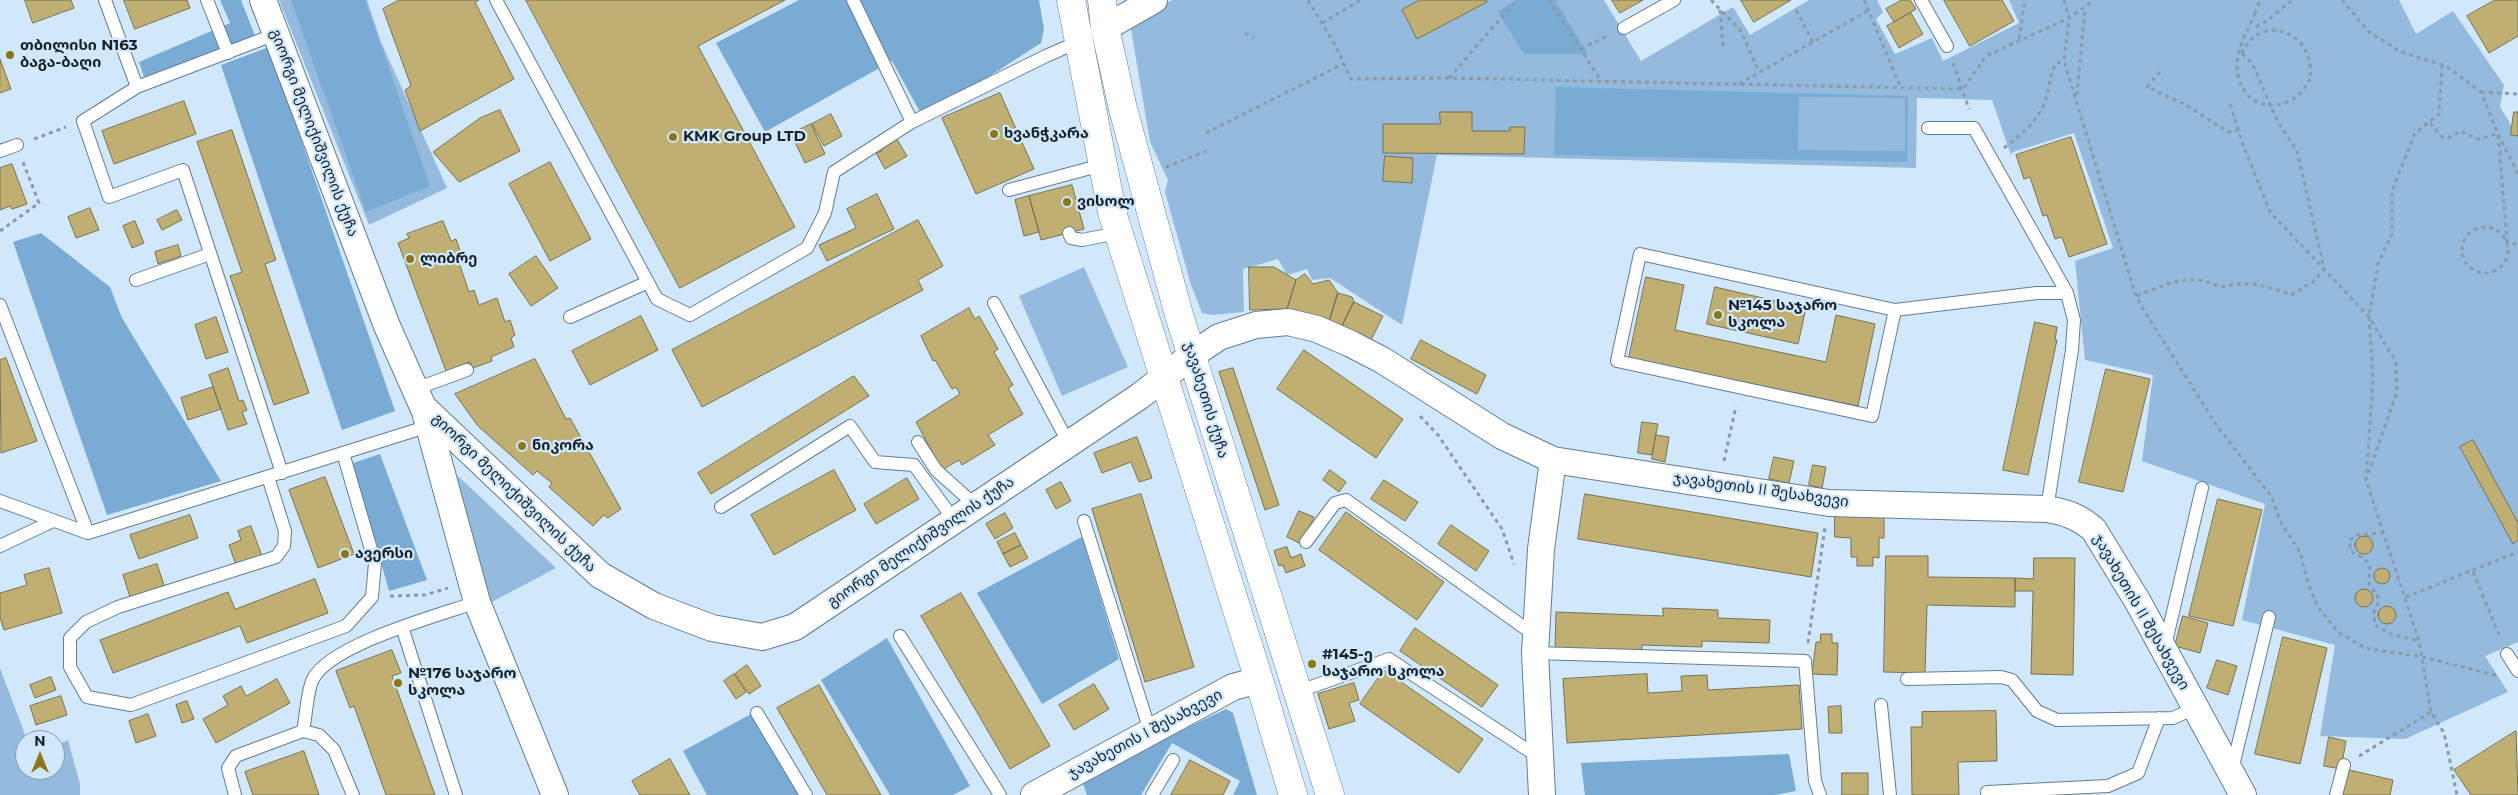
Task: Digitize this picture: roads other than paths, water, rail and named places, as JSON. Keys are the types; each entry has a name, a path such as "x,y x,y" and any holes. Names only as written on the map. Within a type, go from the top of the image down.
{"main road":[{"path":"1071,0 1102,165 1118,233 1259,680 1293,795"},
{"name":"ჯავახეთის ქუჩა","path":"1102,0 1105,28 1123,109 1192,355 1330,795"}],"street":[{"name":"გიორგი მელიქიშვილის ქუჩა","path":"263,0 387,326 423,407 600,575 654,606 712,628 762,637 795,627 1164,379 1192,355"},
{"path":"1105,28 1154,0"},
{"name":"ჯავახეთის II შესახვევი","path":"1192,355 1220,337 1256,325 1288,322 1317,329 1382,360 1502,436 1553,460 1829,502 2046,508 2068,513 2087,523 2094,530 2164,650 2237,784"},
{"path":"423,407 478,602 555,795"},
{"path":"1542,795 1535,645 1541,549 1553,460"},
{"name":"ჯავახეთის I შესახვევი","path":"1034,795 1061,787 1150,731 1233,687 1259,680"}],"lane":[{"path":"105,0 137,87"},
{"path":"207,0 228,53"},
{"path":"496,0 657,299 690,315 807,248 825,213 834,172 912,122 1078,42"},
{"path":"853,0 912,122"},
{"path":"1624,28 1674,0"},
{"path":"1921,0 1947,46"},
{"path":"276,34 137,87 82,121 109,197 183,170 282,473"},
{"path":"1928,128 1974,128 2067,292 2074,320 2072,350 2046,508"},
{"path":"0,151 17,145"},
{"path":"1009,190 1056,184 1102,165"},
{"path":"1069,233 1071,238 1082,240 1118,233"},
{"path":"136,280 210,254"},
{"path":"1894,310 1872,416 1617,361 1640,254 1894,310 2038,293 2067,292"},
{"path":"570,317 648,282"},
{"path":"994,303 1068,442"},
{"path":"0,305 88,533"},
{"path":"0,501 88,533 343,454 423,407 467,370"},
{"path":"721,506 850,426 876,462 914,465 954,520"},
{"path":"918,442 936,470 975,505"},
{"path":"268,477 285,532 284,546 276,557 118,607 86,622 70,638 70,667 87,697 131,705 346,626 372,597 375,563 343,454"},
{"path":"2164,650 2202,488"},
{"path":"1306,542 1335,503 1346,500 1535,645 1805,661 1815,781 1820,795"},
{"path":"0,546 53,521"},
{"path":"1084,521 1150,731"},
{"path":"303,731 313,679 326,665 348,650 402,627 478,602"},
{"path":"2237,784 2269,617"},
{"path":"402,627 456,795"},
{"path":"900,636 1000,795"},
{"path":"2507,654 2518,671"},
{"path":"1297,692 1389,659 1540,758"},
{"path":"1907,679 2001,677 2012,680 2038,711 2057,720 2159,718 2181,716 2195,708"},
{"path":"1881,705 1890,795"},
{"path":"757,713 806,795"},
{"path":"1987,792 2052,792 2108,786 2138,773 2159,718"},
{"path":"235,795 228,768 236,756 303,731 319,736 334,750 353,795"},
{"path":"1152,795 1173,760"},
{"path":"2336,795 2344,765"}],"place":[{"name":"თბილისი N163 ბაგა-ბაღი","path":"10,55"},
{"name":"ხვანჭკარა","path":"994,134"},
{"name":"KMK Group LTD","path":"673,137"},
{"name":"ვისოლ","path":"1067,202"},
{"name":"ლიბრე","path":"410,259"},
{"name":"№145 საჯარო სკოლა","path":"1718,315"},
{"name":"ნიკორა","path":"522,446"},
{"name":"ავერსი","path":"345,554"},
{"name":"#145-ე საჯარო სკოლა","path":"1312,664"},
{"name":"№176 საჯარო სკოლა","path":"398,683"}]}
